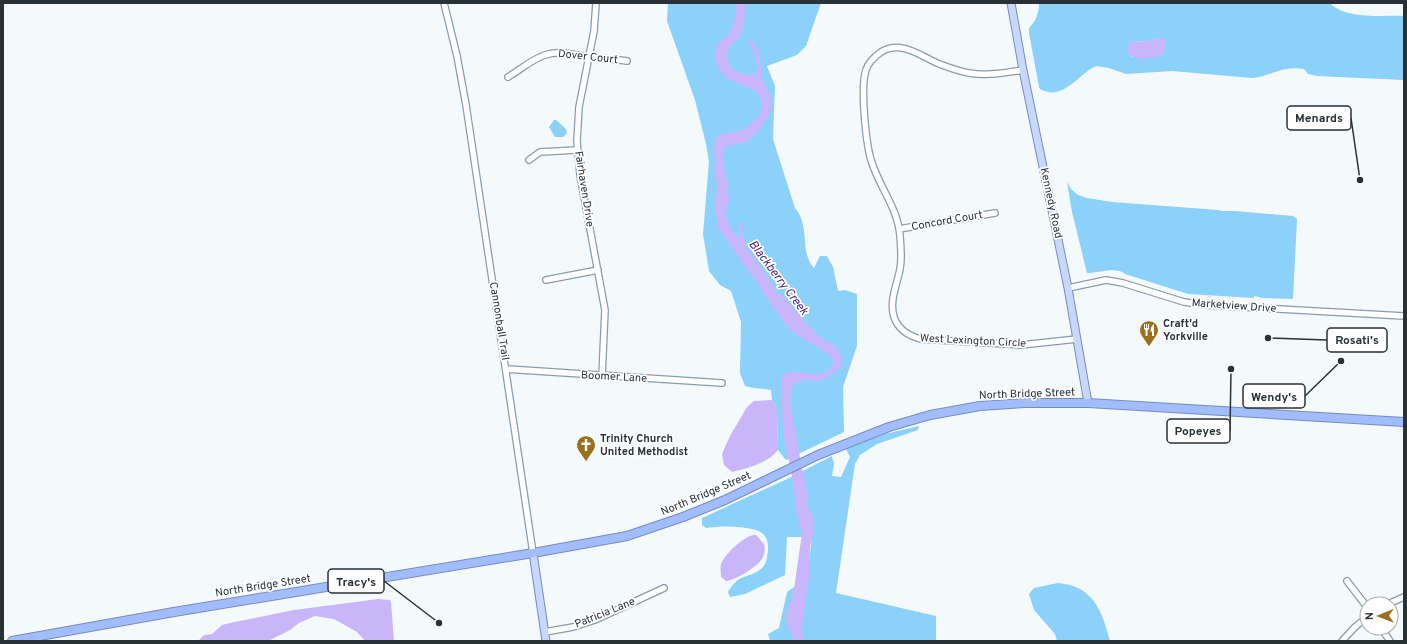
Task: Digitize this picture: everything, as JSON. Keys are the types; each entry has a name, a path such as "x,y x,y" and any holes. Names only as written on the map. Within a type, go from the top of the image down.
{"highway":[{"name":"North Bridge Street","path":"12,641 174,612 534,553 627,536 683,517 725,500 818,455 889,427 930,415 980,406 1025,403 1088,403 1404,422"}],"main road":[{"name":"Kennedy Road","path":"1011,3 1023,70 1068,288 1088,403"},
{"name":"Cannonball Trail","path":"534,553 546,641"}],"street":[{"name":"Cannonball Trail","path":"444,3 457,56 466,105 534,553"},
{"name":"Fairhaven Drive","path":"596,3 595,19 579,111 577,150 580,175 605,311 602,376"},
{"name":"West Lexington Circle","path":"1023,70 994,74 970,73 938,64 910,49 898,47 882,52 872,60 865,72 863,83 868,144 872,164 891,202 899,229 901,264 892,305 897,322 908,334 921,339 1021,345 1077,339"},
{"name":"Dover Court","path":"508,77 548,54 565,53 627,61"},
{"path":"529,160 540,152 577,150"},
{"name":"Concord Court","path":"899,229 995,213"},
{"path":"546,280 598,270"},
{"name":"Marketview Drive","path":"1068,288 1106,280 1123,283 1184,302 1205,305 1404,316"},
{"name":"Boomer Lane","path":"506,370 722,383"},
{"path":"1347,581 1359,597"},
{"name":"Patricia Lane","path":"545,632 573,627 595,620 664,588"},
{"path":"1342,641 1359,624"}],"shaded area":[{"path":"668,3 821,3 806,46 797,55 767,66 775,86 773,139 795,208 803,223 807,255 810,262 814,268 820,256 827,256 833,267 838,291 845,290 857,294 857,346 843,387 844,432 786,460 778,450 777,409 772,400 771,390 745,386 740,373 741,322 731,291 720,285 709,271 703,234 709,162 695,100 667,21"},
{"path":"735,3 745,3 744,23 741,34 727,52 728,61 732,68 739,73 756,75 756,59 749,43 750,40 752,40 759,51 762,79 771,97 772,109 759,130 747,142 724,148 723,162 729,200 726,212 727,221 736,236 739,237 739,225 743,223 742,232 747,248 771,282 776,292 784,297 821,338 835,346 842,359 842,366 821,381 804,380 796,383 792,387 790,401 808,496 808,507 813,517 814,530 810,547 809,578 802,626 803,641 794,641 786,620 788,608 793,596 802,533 797,515 793,481 783,432 781,378 786,374 795,372 815,374 828,372 832,368 834,361 826,352 795,334 785,324 718,227 715,207 717,187 714,147 716,139 721,134 744,130 761,114 762,106 761,98 756,91 726,78 719,69 714,56 717,45 722,39 728,36 733,26 736,14"},
{"path":"1039,3 1330,3 1345,12 1365,16 1404,16 1404,80 1317,76 1308,74 1304,69 1296,68 1289,68 1252,78 1172,71 1126,74 1109,68 1096,66 1063,90 1048,92 1040,89 1039,87 1029,33 1029,28 1035,20","holes":["1162,38 1165,41 1132,57 1133,42"]},
{"path":"1163,38 1165,40 1166,45 1161,56 1142,59 1133,57 1127,50 1130,42 1149,41"},
{"path":"554,120 566,129 567,133 563,137 555,137 549,127"},
{"path":"1067,182 1071,189 1078,195 1112,202 1293,216 1297,219 1293,299 1188,294 1125,274 1117,270 1087,273 1072,212"},
{"path":"772,400 777,409 778,450 774,455 763,462 732,472 724,465 722,454 730,436 747,407 754,401"},
{"path":"919,426 918,430 877,444 860,455 855,464 836,593 936,616 936,641 770,641 768,634 779,628 787,592 807,578 812,537 787,537 785,575 745,594 730,597 728,592 732,585 741,578 757,572 764,566 768,551 767,541 763,534 756,530 726,526 706,528 702,525 702,518 785,480 832,456 834,464 832,476 841,477 850,457 846,449 885,434"},
{"path":"753,535 756,535 764,544 765,550 761,561 747,572 726,581 721,577 721,566 723,560 739,543"},
{"path":"1058,583 1071,585 1081,590 1094,601 1102,616 1110,641 1057,641 1055,634 1034,610 1029,594 1034,588"},
{"path":"378,599 390,600 394,641 365,641 357,632 334,619 315,616 299,623 290,630 268,641 198,641 204,635 212,634 222,625 230,623 294,610"}],"place":[{"name":"Menards","path":"1360,180"},
{"name":"Rosati's","path":"1268,338"},
{"name":"Craft'd Yorkville","path":"1149,347"},
{"name":"Wendy's","path":"1341,361"},
{"name":"Popeyes","path":"1231,369"},
{"name":"Trinity Church United Methodist","path":"586,462"},
{"name":"Tracy's","path":"439,623"}],"water label":[{"name":"Blackberry Creek","path":"778,278"}]}
